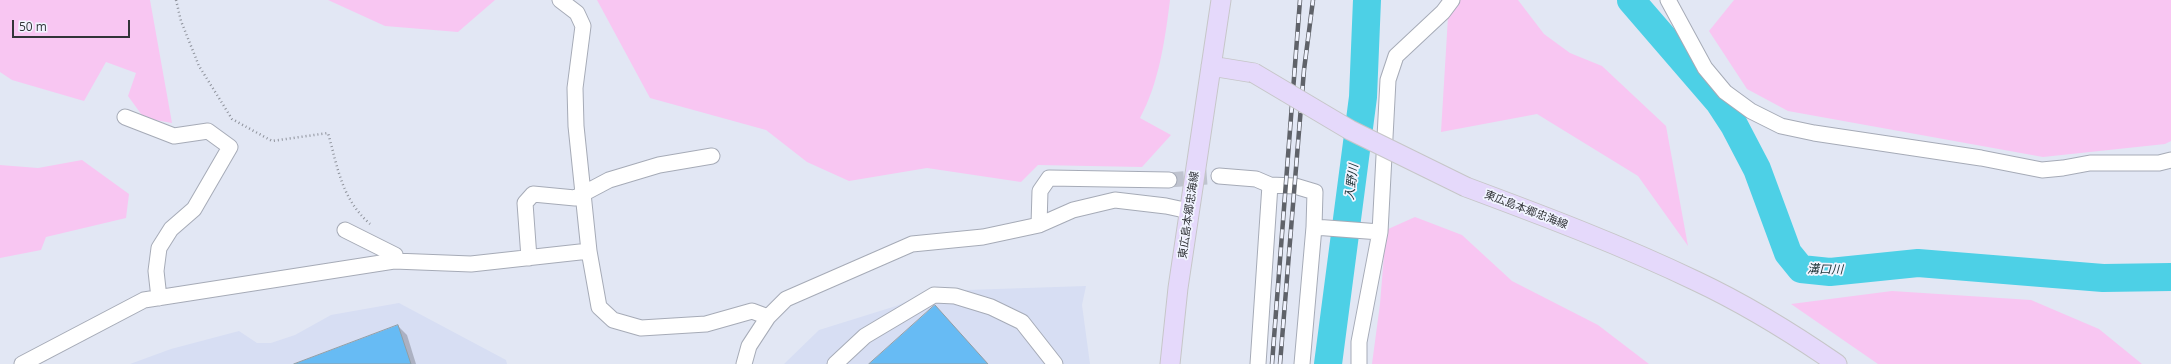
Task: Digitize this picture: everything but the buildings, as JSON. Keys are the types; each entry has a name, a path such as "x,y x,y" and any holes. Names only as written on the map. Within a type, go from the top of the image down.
{"main road":[{"name":"東広島本郷忠海線","path":"1170,364 1190,211 1221,0"},
{"name":"東広島本郷忠海線","path":"1211,66 1254,73 1350,130 1466,187 1582,231 1697,281 1794,334 1837,364"}],"street":[{"path":"560,0 577,13 583,26 575,88 576,126 589,251 599,307 613,320 641,328 706,324 752,311 768,317"},
{"path":"1359,364 1359,342 1375,232 1388,80 1396,56 1443,12 1452,0"},
{"path":"1668,0 1705,68 1726,92 1751,111 1781,126 1814,133 1981,158 2042,170 2090,163 2159,163 2171,160"},
{"path":"125,118 174,136 208,131 230,147 194,209 171,229 159,248 156,271 159,298"},
{"path":"529,258 526,203 533,194 575,198 609,180 690,158 712,156"},
{"path":"1219,176 1256,179 1270,185 1295,186 1315,192 1320,228 1302,364"},
{"path":"1039,225 1040,192 1049,178 1169,180"},
{"path":"1258,364 1270,185"},
{"path":"744,364 750,346 768,317 786,299 912,244 983,236 1039,225 1073,210 1115,200 1166,206 1190,211"},
{"path":"1320,228 1375,232"},
{"path":"345,230 395,255 394,261"},
{"path":"22,364 144,300 394,261 471,264 589,251"},
{"path":"835,364 865,336 934,295 955,296 991,307 1022,322 1055,364"}],"path":[{"path":"176,0 181,21 199,66 232,119 272,141 328,133 346,196 359,215 374,229"}],"shaded area":[{"path":"0,0 150,0 172,123 144,118 128,96 136,73 106,62 84,101 12,80 0,72"},
{"path":"328,0 495,0 458,32 385,26"},
{"path":"597,0 1170,0 1157,76 1147,105 1140,118 1171,135 1142,167 1038,165 1021,182 927,168 849,181 807,162 766,130 650,98"},
{"path":"1458,0 1518,0 1544,34 1570,53 1602,66 1666,126 1688,246 1638,176 1537,114 1441,132 1448,17"},
{"path":"1734,0 2171,0 2171,141 2165,144 2043,157 1788,111 1747,89 1709,31"},
{"path":"82,160 129,194 126,218 46,237 41,250 0,258 0,165 38,168"},
{"path":"1415,217 1462,235 1512,281 1598,325 1649,364 1372,364 1380,304 1386,230"},
{"path":"1086,286 1082,305 1090,364 784,364 819,330 896,306 937,288 966,290"},
{"path":"1892,291 2031,300 2099,329 2142,364 1878,364 1791,304"},
{"path":"399,303 506,360 507,364 130,364 171,349 239,331 257,343 271,343 295,335 331,315"}],"waterway":[{"name":"入野川","path":"1328,364 1363,97 1367,0"},
{"name":"溝口川","path":"1631,0 1719,102 1734,125 1757,169 1788,253 1801,269 1830,272 1918,263 2103,278 2171,277"}],"tunnel":[{"path":"1169,180 1219,176"}],"railway":[{"path":"1272,364 1300,0"},
{"path":"1280,364 1304,70 1313,0"}]}
